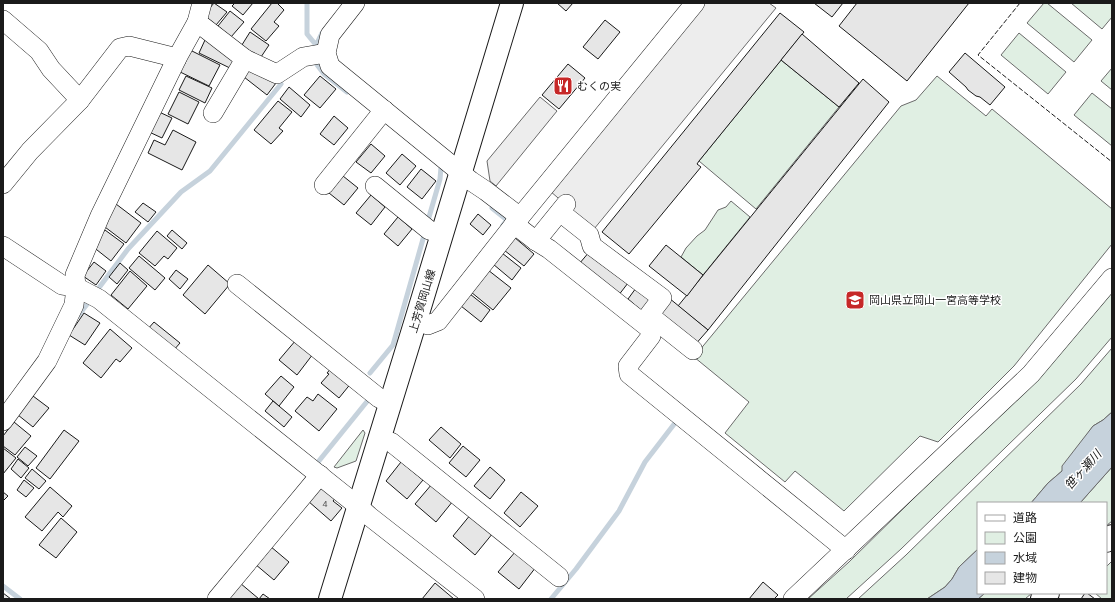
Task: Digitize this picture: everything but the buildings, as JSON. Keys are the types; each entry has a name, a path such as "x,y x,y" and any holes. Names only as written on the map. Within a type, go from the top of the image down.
{"main road":[{"name":"上芳賀岡山線","path":"330,599 512,3"}],"street":[{"path":"4,417 47,361 74,305 76,287 75,275 100,216 177,58 197,22 202,3"},
{"path":"355,3 330,35 326,53 330,66 516,216 536,241 549,249 650,329 651,336 628,366 629,374 846,550"},
{"path":"416,320 428,325 438,321 516,216 694,3"},
{"path":"3,20 39,51 50,69 80,100"},
{"path":"197,22 245,59 277,74 303,57 326,53"},
{"path":"3,184 30,151 80,100 120,48 129,46 177,58"},
{"path":"213,113 245,59"},
{"path":"324,185 384,110"},
{"path":"375,186 430,230 442,234"},
{"path":"536,241 563,208 589,236 592,246 662,298 649,315 693,350"},
{"path":"3,246 62,285 76,287 98,299 475,599"},
{"path":"793,599 1031,374 1112,278"},
{"path":"237,284 380,398 390,404"},
{"path":"379,440 391,442 559,577"},
{"path":"217,599 316,472"}],"green space":[{"path":"1044,3 1047,3 1092,40 1074,62 1027,23"},
{"path":"1071,3 1112,3 1112,17 1102,29"},
{"path":"1019,33 1066,72 1048,94 1001,55"},
{"path":"781,60 839,107 756,209 699,161"},
{"path":"1112,68 1112,90 1101,81"},
{"path":"937,76 986,116 992,109 1112,209 1112,244 1014,366 938,442 920,436 844,511 795,471 785,482 725,433 749,402 694,357 901,106 916,100"},
{"path":"1092,93 1112,109 1112,146 1074,115"},
{"path":"731,201 750,217 703,275 681,257 686,248 705,230 718,210 726,207"},
{"path":"1112,288 1112,337 1076,379 901,549 846,599 808,599 849,562 1036,378"},
{"path":"1112,348 1112,412 1093,426 1062,471 1048,483 1032,502 977,502 977,550 959,567 945,587 927,599 858,599 906,555 1081,384"},
{"path":"363,430 365,433 356,461 337,468 334,467"},
{"path":"1112,467 1112,521 1107,525 1107,502 1081,502"},
{"path":"1112,561 1112,599 1102,599 1096,594 1107,594 1107,566"},
{"path":"984,594 1031,594 1025,599 978,599"}],"shaded area":[{"path":"704,3 769,3 776,8 594,229 550,191"},
{"path":"540,97 557,111 496,186 490,181 487,161"}],"water":[{"name":"笹ヶ瀬川","path":"1112,412 1112,467 1081,502 1032,502 1048,483 1062,471 1062,466 1093,426"},
{"path":"977,550 977,594 984,594 978,599 927,599 945,587 959,567"}],"waterway":[{"path":"307,3 307,34 316,45 322,33"},
{"path":"315,62 324,74 347,92"},
{"path":"98,289 128,249 181,192 210,171 281,84"},
{"path":"427,224 440,179 441,167"},
{"path":"492,208 507,220 503,225"},
{"path":"370,373 393,345 425,232"},
{"path":"78,316 88,303"},
{"path":"314,467 369,399"},
{"path":"551,599 576,569 619,511 645,462 675,423"},
{"path":"3,586 20,599"}],"fence":[{"path":"1020,3 978,55 1112,162"}],"place":[{"name":"むくの実","path":"563,86"},
{"name":"岡山県立岡山一宮高等学校","path":"855,300"}]}
